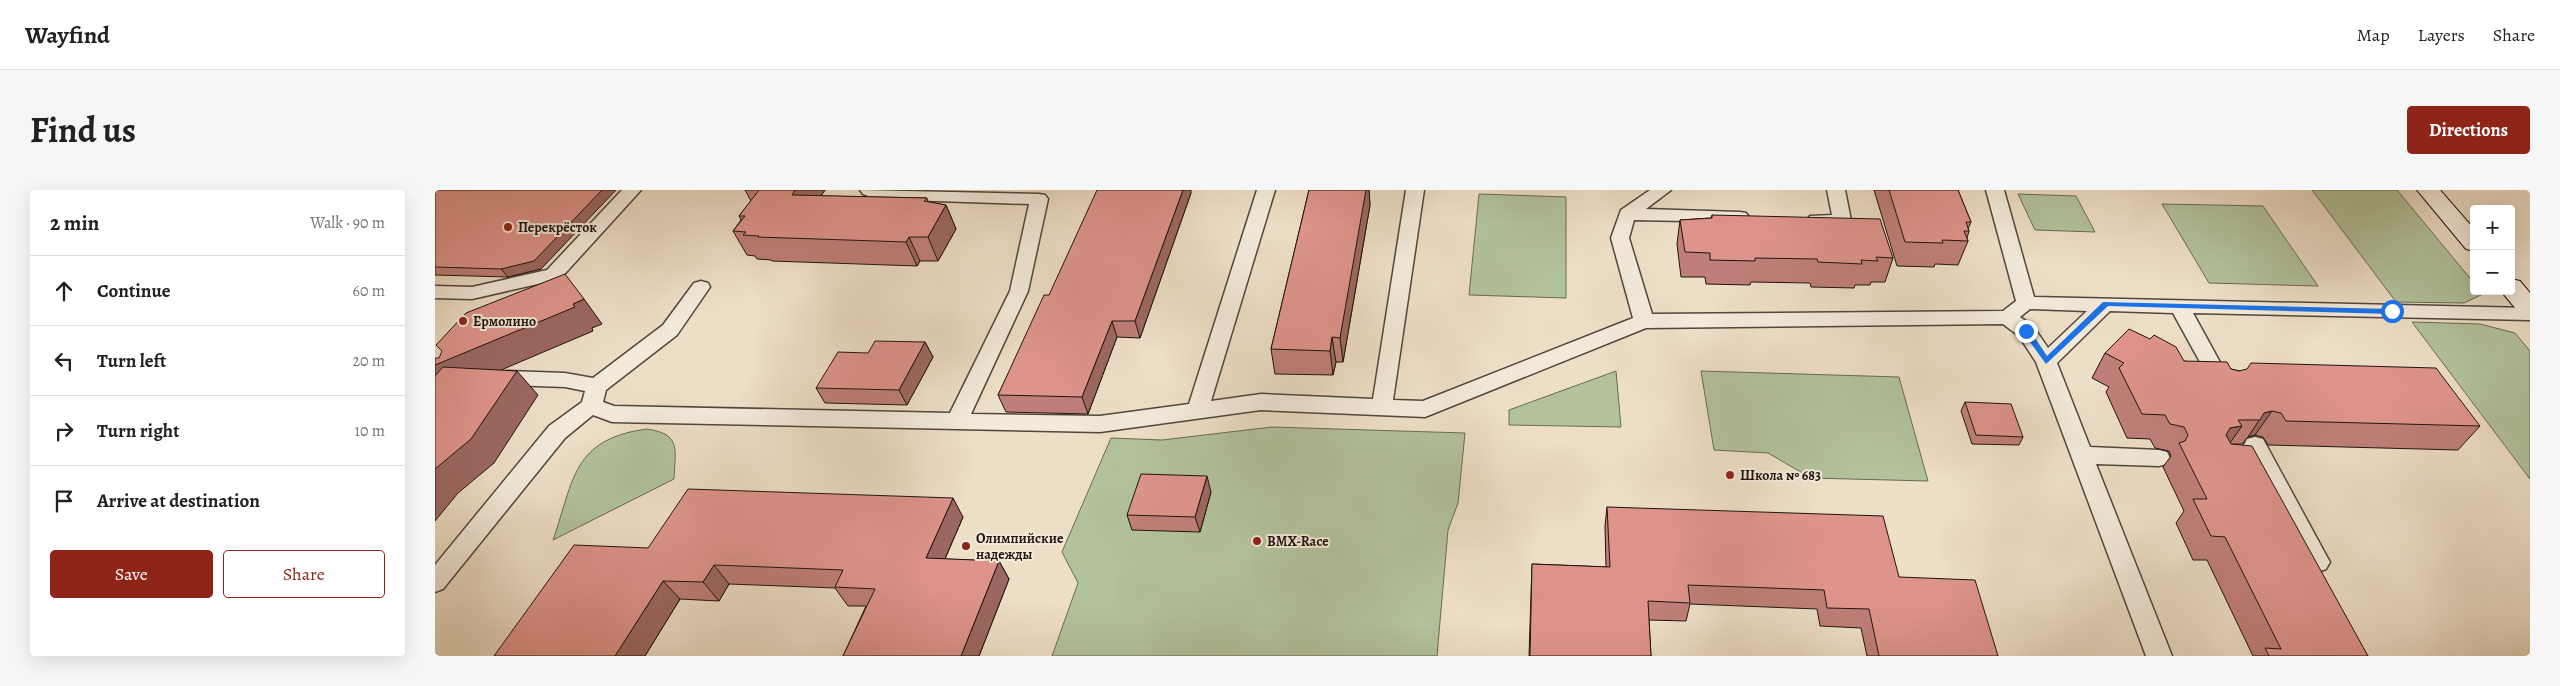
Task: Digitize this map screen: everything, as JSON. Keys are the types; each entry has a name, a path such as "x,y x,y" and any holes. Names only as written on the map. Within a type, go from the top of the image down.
{"street":[{"path":"2428,190 2470,239"},
{"path":"2515,292 2530,309"}],"lane":[{"path":"435,292 472,294 553,275 632,190"},
{"path":"869,190 876,194 1041,194 1019,291 957,422"},
{"path":"1198,410 1266,190"},
{"path":"1382,407 1415,190"},
{"path":"1644,322 1620,238 1627,214 1662,190"},
{"path":"1803,219 1842,220 1836,190"},
{"path":"1995,190 2026,303"},
{"path":"1627,214 1754,218"},
{"path":"435,582 557,432 594,396 670,330 701,287"},
{"path":"507,378 565,380 594,396 612,414 1100,424 1261,402 1425,409 1644,322 2007,317 2026,303 2530,314"},
{"path":"2046,361 2106,304"},
{"path":"2179,306 2223,386"},
{"path":"2007,317 2026,331 2046,361 2159,656"},
{"path":"2239,461 2259,453 2319,562"},
{"path":"2082,455 2159,458"}],"green space":[{"path":"2312,190 2397,190 2470,278 2470,295 2481,295 2464,303 2396,302"},
{"path":"1479,194 1566,197 1566,298 1469,295"},
{"path":"2018,194 2076,196 2095,232 2035,230"},
{"path":"2162,204 2263,206 2318,286 2209,283"},
{"path":"2412,322 2480,324 2515,333 2530,351 2530,479"},
{"path":"1616,371 1621,427 1509,425 1509,410"},
{"path":"1701,371 1899,377 1928,481 1811,478 1768,453 1714,450"},
{"name":"BMX-Race","path":"1272,427 1465,433 1458,503 1448,530 1437,656 1052,656 1078,583 1062,552 1111,438 1162,440"},
{"path":"647,429 658,431 671,439 675,452 674,479 553,540 572,481 590,453 604,442 622,434"}],"building":[{"name":"Перекрёсток","path":"435,190 602,190 534,261 501,269 435,267"},
{"path":"759,190 795,190 792,195 927,198 924,201 946,205 928,237 909,237 906,242 758,237 743,235 746,232 733,231 745,216 739,216"},
{"path":"1097,190 1183,190 1135,321 1112,321 1082,397 998,395 1044,295 1049,295"},
{"path":"1309,190 1366,190 1340,338 1332,337 1330,351 1271,349"},
{"path":"1889,190 1958,190 1971,222 1966,222 1969,231 1964,231 1968,241 1942,240 1943,243 1905,242"},
{"path":"1712,215 1880,219 1893,258 1876,257 1878,261 1861,260 1862,264 1818,262 1817,259 1755,258 1755,261 1710,260 1710,253 1685,252 1680,220 1712,218"},
{"path":"565,274 584,299 573,304 575,307 435,365 435,358 439,358 442,351 436,345 466,313"},
{"path":"2129,329 2150,339 2154,335 2176,347 2184,361 2227,362 2231,369 2239,371 2247,369 2251,363 2436,368 2480,426 2286,421 2281,413 2272,411 2264,413 2260,420 2238,420 2242,426 2230,428 2226,435 2231,444 2252,446 2368,656 2269,656 2265,648 2281,649 2225,537 2211,536 2193,499 2207,499 2179,443 2185,441 2188,435 2184,427 2170,424 2165,415 2142,414 2119,368 2124,363 2105,353"},
{"path":"875,341 925,342 899,390 816,388 838,352 868,353"},
{"path":"443,367 517,371 471,439 435,469 435,376"},
{"path":"1965,402 2011,404 2023,437 1976,435"},
{"path":"1141,474 1207,476 1195,517 1127,515"},
{"path":"688,489 953,498 926,558 999,561 961,656 843,656 875,589 835,587 843,570 714,565 703,582 663,581 615,656 494,656 574,545 648,548"},
{"path":"1607,507 1883,516 1899,577 1975,580 1998,656 1879,656 1869,609 1827,608 1824,590 1688,585 1690,603 1648,601 1651,656 1530,656 1532,564 1610,567"}],"place":[{"name":"Перекрёсток","path":"508,227"},
{"name":"Ермолино","path":"463,321"},
{"name":"Школа № 683","path":"1730,475"},
{"name":"BMX-Race","path":"1257,541"},
{"name":"Олимпийские надежды","path":"966,546"}],"route":[{"path":"2026,331 2046,361 2106,304 2392,311"}]}
